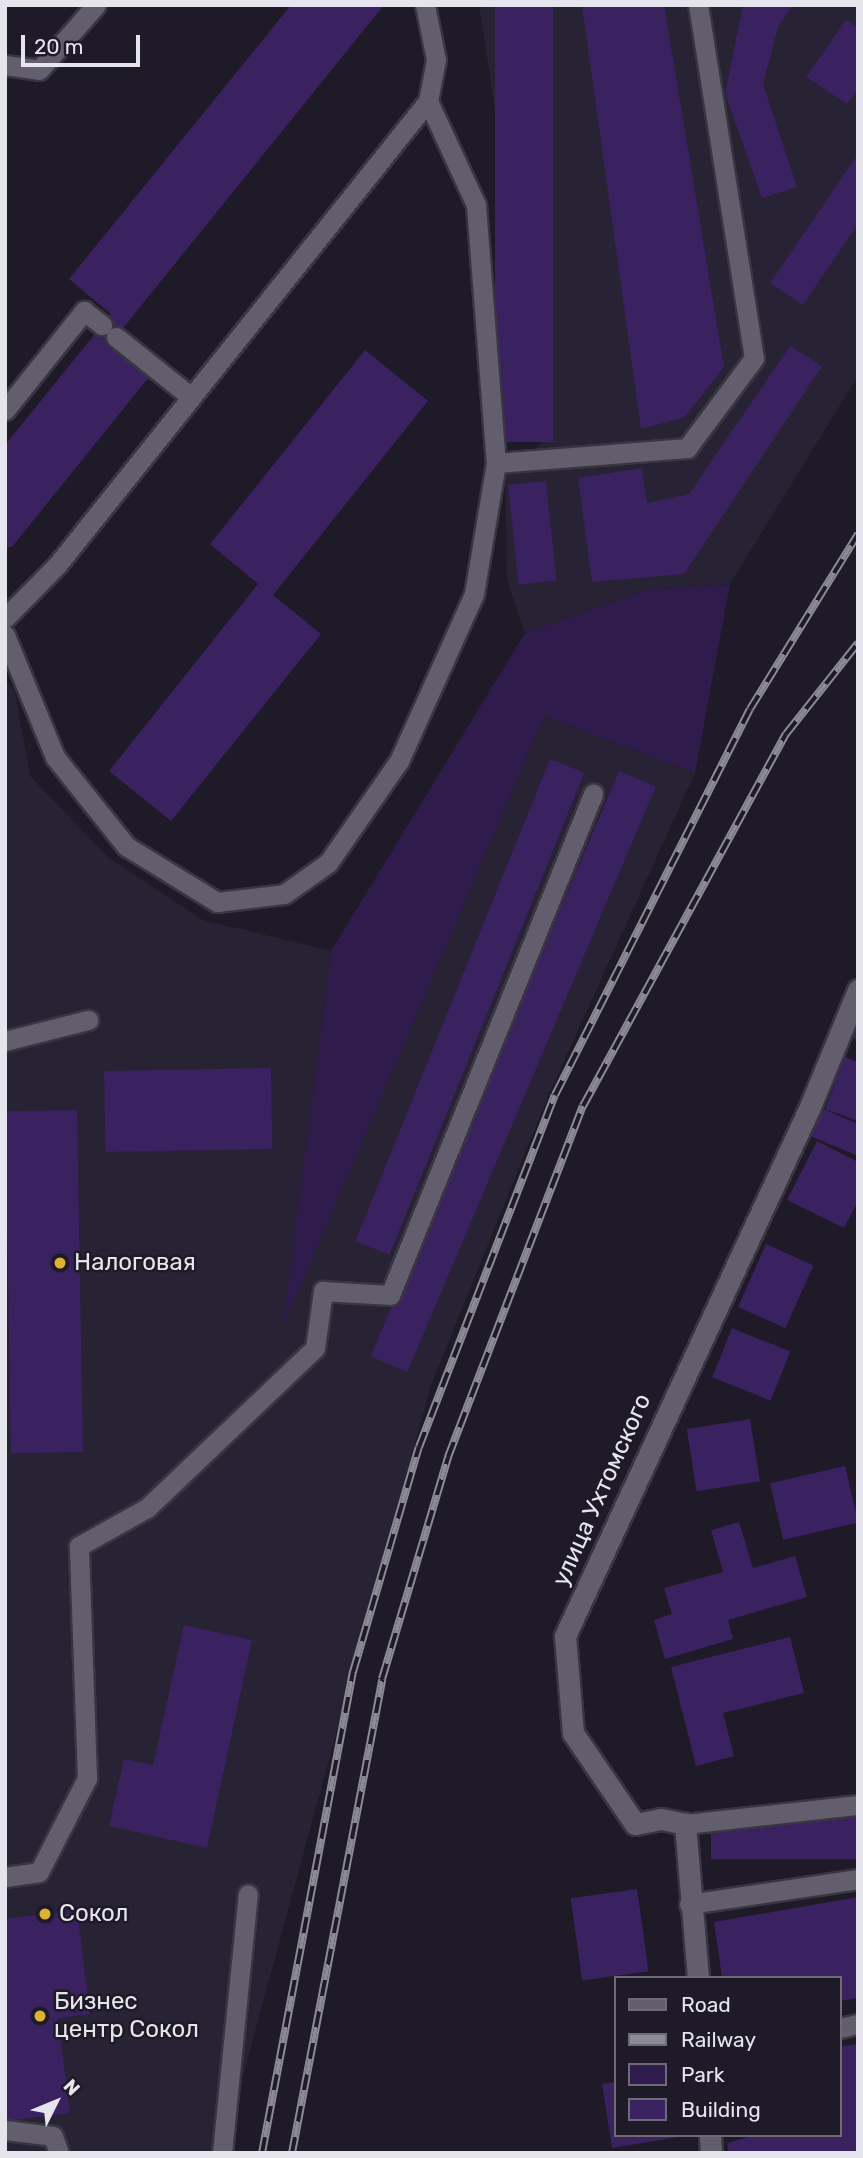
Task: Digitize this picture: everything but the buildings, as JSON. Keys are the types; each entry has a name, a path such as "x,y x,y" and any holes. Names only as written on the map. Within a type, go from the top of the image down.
{"street":[{"name":"улица Ухтомского","path":"685,1824 661,1819 635,1824 573,1733 565,1636 809,1109 858,990"},
{"path":"685,1824 689,1904 698,1976"}],"lane":[{"path":"5,65 39,70 96,5"},
{"path":"5,618 58,564 428,101 436,60 425,5"},
{"path":"496,463 687,448 754,358 698,5"},
{"path":"5,635 55,757 126,846 217,902 284,894 328,863 399,761 474,594 496,463 476,205 428,101"},
{"path":"5,410 84,311 190,396"},
{"path":"5,1877 39,1872 87,1778 79,1546 147,1508 315,1348 323,1291 390,1295 593,794"},
{"path":"5,1041 88,1020"},
{"path":"685,1824 858,1805"},
{"path":"689,1904 858,1879"},
{"path":"222,2153 248,1894"},
{"path":"5,2130 53,2136 60,2153"}],"shaded area":[{"path":"479,5 858,5 858,376 730,584 647,590 525,633 507,580 505,476 545,440"},
{"path":"5,679 15,692 30,776 109,858 203,920 331,951 284,1322 544,716 695,773 549,1094 430,1388 222,2153 5,2153"}],"green space":[{"path":"730,584 695,773 544,716 283,1326 331,951 525,633 647,590"}],"railway":[{"path":"262,2153 353,1672 419,1447 555,1095 750,709 858,534"},
{"path":"292,2153 382,1679 448,1457 583,1106 786,734 858,643"}],"place":[{"name":"Налоговая","path":"60,1263"},
{"name":"Сокол","path":"45,1914"},
{"name":"Бизнес центр Сокол","path":"40,2016"}]}
